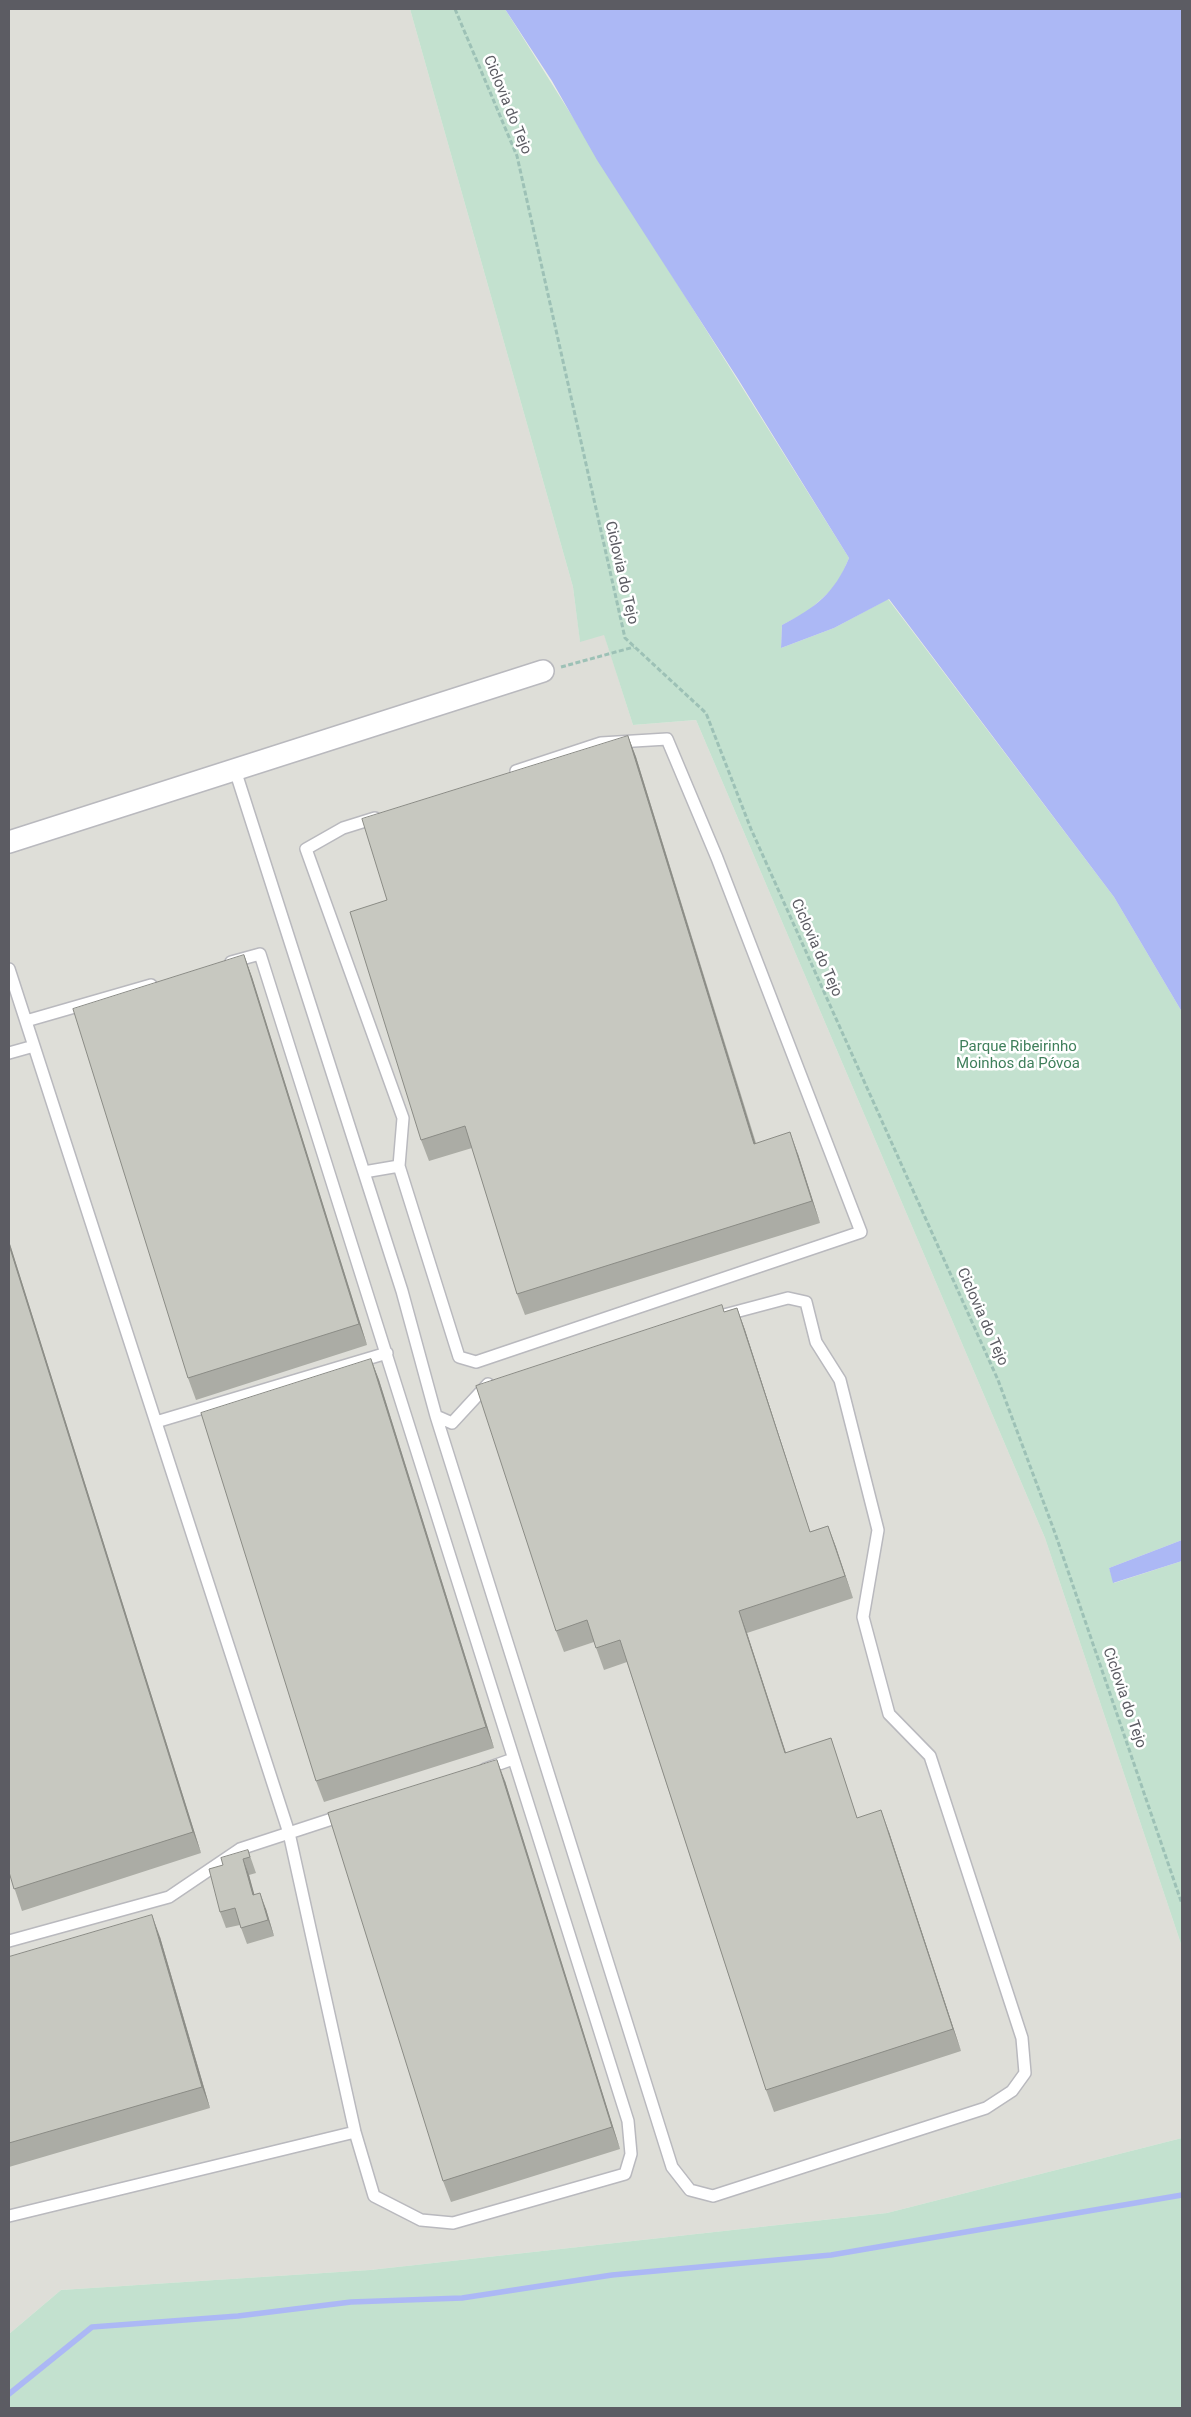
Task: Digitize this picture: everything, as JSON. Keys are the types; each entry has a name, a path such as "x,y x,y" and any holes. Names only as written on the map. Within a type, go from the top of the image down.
{"street":[{"path":"9,842 543,671"}],"lane":[{"path":"389,813 343,828 306,849 403,1118 398,1166 459,1357 476,1362 861,1232 717,858 667,739 601,743 509,774"},
{"path":"235,770 402,1291 436,1416 672,2167 690,2190 713,2196 986,2108 1012,2091 1025,2073 1022,2038 930,1756 889,1714 862,1617 873,1567 878,1530 840,1380 816,1342 806,1302 788,1298 712,1318"},
{"path":"9,972 289,1833 355,2132 374,2196 421,2220 453,2223 625,2174 631,2154 628,2121 260,954 222,964"},
{"path":"26,1021 166,981"},
{"path":"9,1053 34,1046"},
{"path":"364,1172 398,1166"},
{"path":"156,1422 387,1353"},
{"path":"436,1416 452,1423 486,1385 495,1382"},
{"path":"476,1772 513,1759"},
{"path":"9,1941 169,1897 240,1849 354,1811"},
{"path":"9,2216 355,2132"}],"path":[{"name":"Ciclovia do Tejo","path":"455,9 518,156 625,638 706,713 751,828 998,1380 1055,1533 1182,1904"},
{"path":"543,671 634,647"}],"shaded area":[{"path":"9,9 410,9 573,587 580,641 604,634 633,725 696,720 1045,1538 1182,1947 1182,2138 887,2213 370,2270 61,2290 9,2334"}],"green space":[{"name":"Parque Ribeirinho Moinhos da Póvoa","path":"410,9 505,9 849,558 837,585 807,612 782,625 781,648 834,628 888,599 1114,897 1182,1012 1182,1540 1109,1568 1114,1583 1182,1561 1182,1947 1045,1538 696,720 633,725 604,635 580,642 573,587"},
{"path":"1182,2138 1182,2408 9,2408 9,2334 61,2290 370,2270 887,2213"}],"water":[{"path":"505,9 1182,9 1182,1012 1114,897 889,599 834,628 781,648 782,625 805,612 823,598 837,581 849,558 738,379 597,160 552,81"},
{"path":"1182,1540 1182,1561 1113,1583 1109,1568"}],"building":[{"path":"628,736 754,1144 790,1132 812,1201 517,1294 465,1126 421,1140 350,912 387,900 362,819"},
{"path":"244,955 359,1324 188,1378 73,1009"},
{"path":"9,1245 193,1832 14,1889 9,1872"},
{"path":"722,1305 724,1312 737,1308 810,1532 828,1526 845,1576 739,1611 785,1753 831,1738 857,1818 881,1810 953,2029 766,2090 620,1640 596,1648 587,1620 556,1631 476,1386"},
{"path":"371,1359 486,1727 316,1781 201,1413"},
{"path":"497,1760 612,2127 443,2181 328,1813"},
{"path":"248,1850 250,1857 243,1859 253,1895 260,1893 268,1920 241,1928 235,1908 220,1912 209,1869 223,1865 221,1858"},
{"path":"152,1915 202,2087 9,2143 9,1957"}],"waterway":[{"path":"9,2394 92,2327 238,2316 351,2302 462,2298 612,2275 831,2255 1182,2195"}]}
